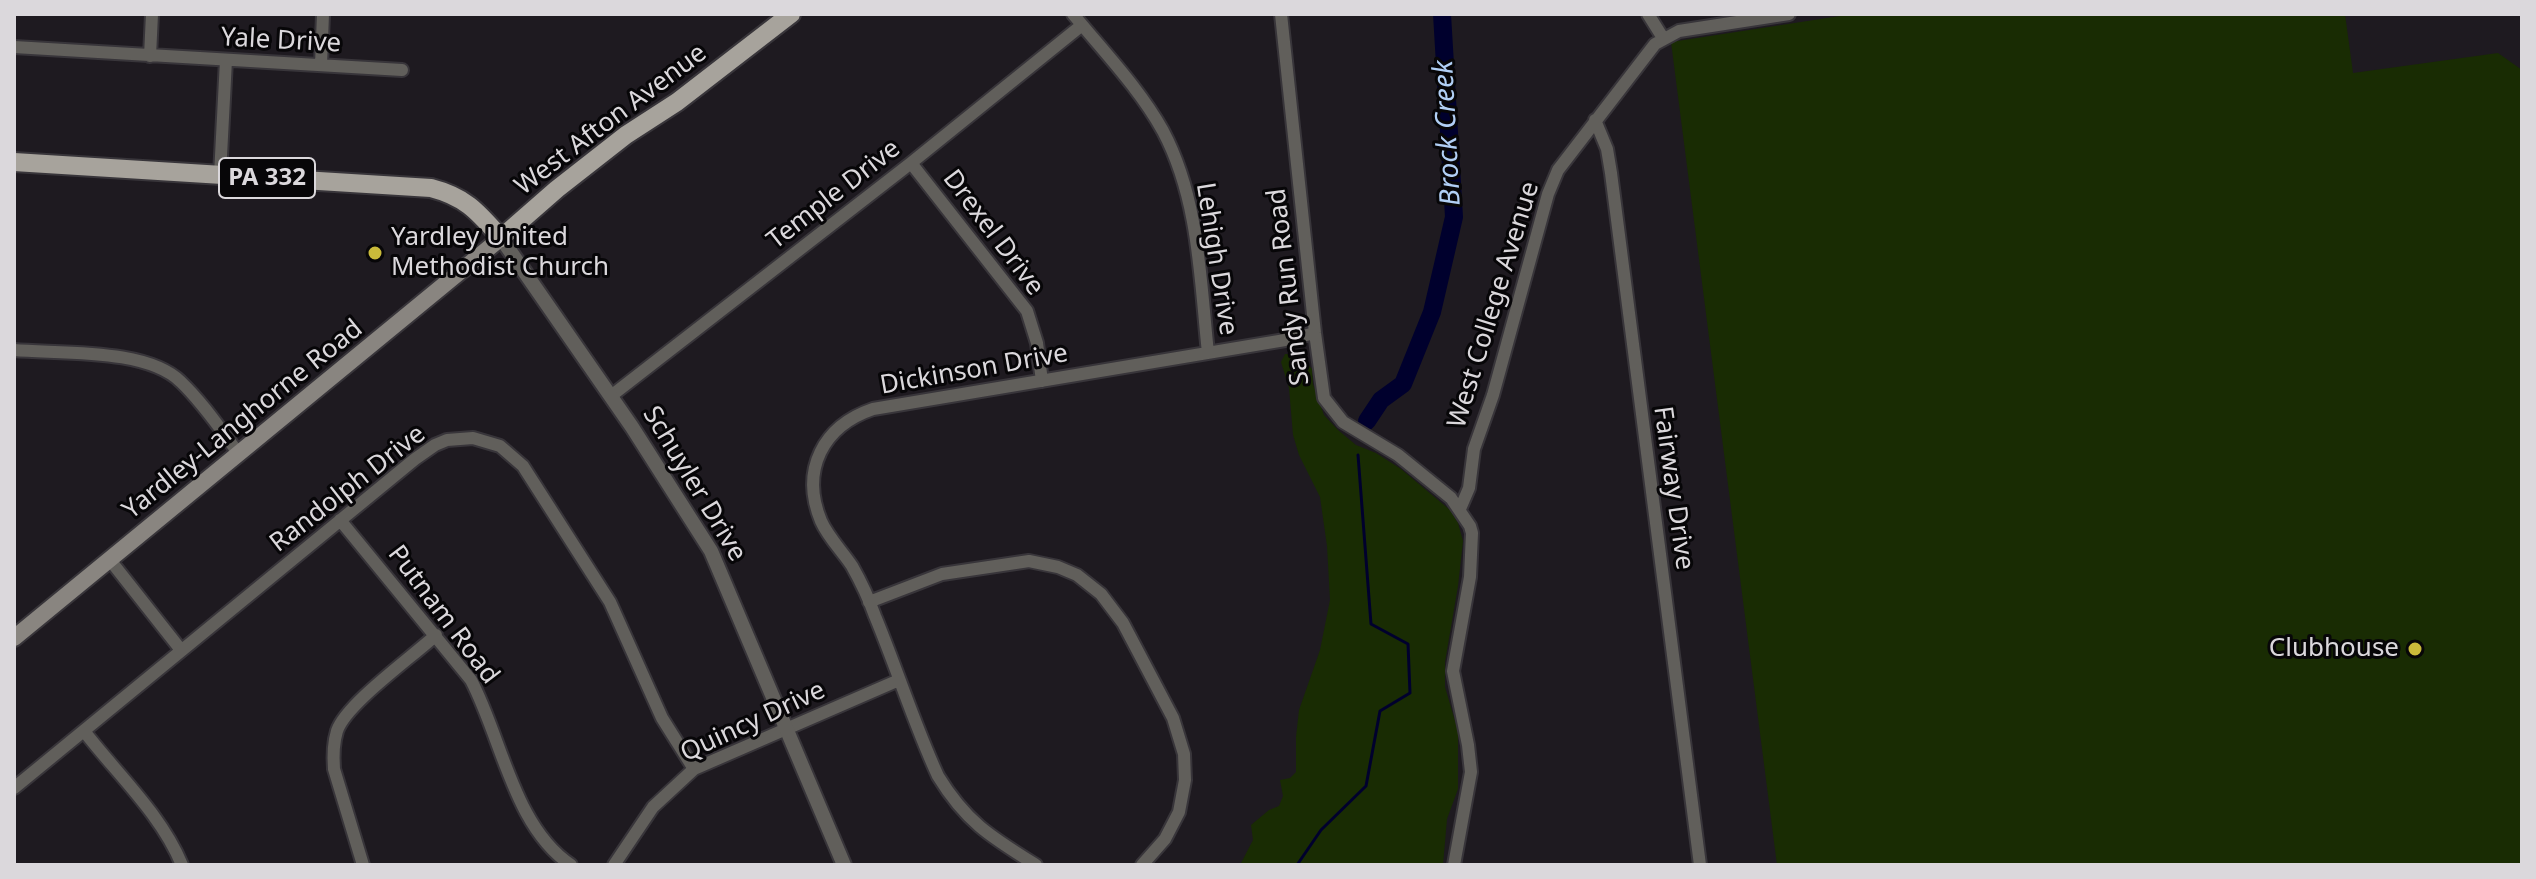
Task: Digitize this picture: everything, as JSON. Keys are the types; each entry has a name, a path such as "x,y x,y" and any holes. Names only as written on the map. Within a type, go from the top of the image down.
{"main road":[{"name":"West Afton Avenue","path":"501,238 626,135 677,102 791,14"},
{"name":"PA 332","path":"14,162 431,188 447,192 475,208 501,238"},
{"name":"Yardley-Langhorne Road","path":"14,638 501,238"}],"street":[{"path":"150,56 152,14"},
{"path":"321,65 323,14"},
{"name":"Sandy Run Road","path":"1281,14 1323,392 1332,412 1352,429 1398,455 1460,509"},
{"path":"1648,14 1663,38 1679,31 1786,14"},
{"name":"Temple Drive","path":"611,396 911,163 1078,19"},
{"name":"Lehigh Drive","path":"1078,19 1150,110 1180,170 1194,224 1208,353"},
{"name":"West College Avenue","path":"1460,509 1469,488 1474,449 1493,395 1552,184 1567,155 1634,69 1663,38"},
{"name":"Yale Drive","path":"14,47 402,70"},
{"path":"220,175 226,60"},
{"name":"Fairway Drive","path":"1595,120 1607,149 1611,173 1700,865"},
{"name":"Drexel Drive","path":"911,163 1027,311 1037,343 1042,381"},
{"name":"Schuyler Drive","path":"501,238 611,396 711,551 844,865"},
{"name":"Dickinson Drive","path":"1036,865 982,831 950,796 929,756 854,569 829,534 818,512 815,466 826,440 846,421 873,409 1315,333"},
{"path":"14,350 121,357 163,369 181,382 239,454"},
{"name":"Randolph Drive","path":"14,788 435,445 459,438 486,440 509,452 523,466 595,574 662,718 694,769"},
{"path":"1454,865 1471,772 1453,671 1472,559 1470,526 1460,509"},
{"name":"Putnam Road","path":"340,520 465,672 482,702 533,827 549,847 571,865"},
{"path":"110,560 181,650"},
{"path":"869,602 942,574 971,567 1029,561 1068,571 1087,581 1101,594 1123,623 1173,718 1184,754 1185,780 1179,812 1165,839 1142,865"},
{"path":"363,865 334,769 337,729 351,708 436,635"},
{"name":"Quincy Drive","path":"614,865 653,807 694,769 899,680"},
{"path":"84,731 149,811 182,865"}],"green space":[{"path":"1853,14 2345,14 2353,73 2498,53 2522,70 2522,865 1777,865 1671,42"},
{"path":"1285,354 1299,354 1312,369 1313,384 1324,415 1338,430 1356,445 1401,469 1450,510 1458,523 1463,541 1445,662 1445,687 1458,731 1458,789 1447,819 1443,865 1240,865 1253,840 1251,825 1279,806 1283,796 1280,780 1290,778 1296,772 1299,710 1320,650 1330,600 1320,497 1299,455 1293,435 1289,388 1281,362"}],"waterway":[{"name":"Brock Creek","path":"1367,421 1381,400 1403,384 1432,312 1454,217 1442,14"},
{"name":"Brock Creek","path":"1297,865 1321,830 1366,786 1380,711 1410,693 1408,644 1371,624 1358,455"}],"place":[{"name":"Yardley United Methodist Church","path":"375,253"},
{"name":"Clubhouse","path":"2415,649"}]}
